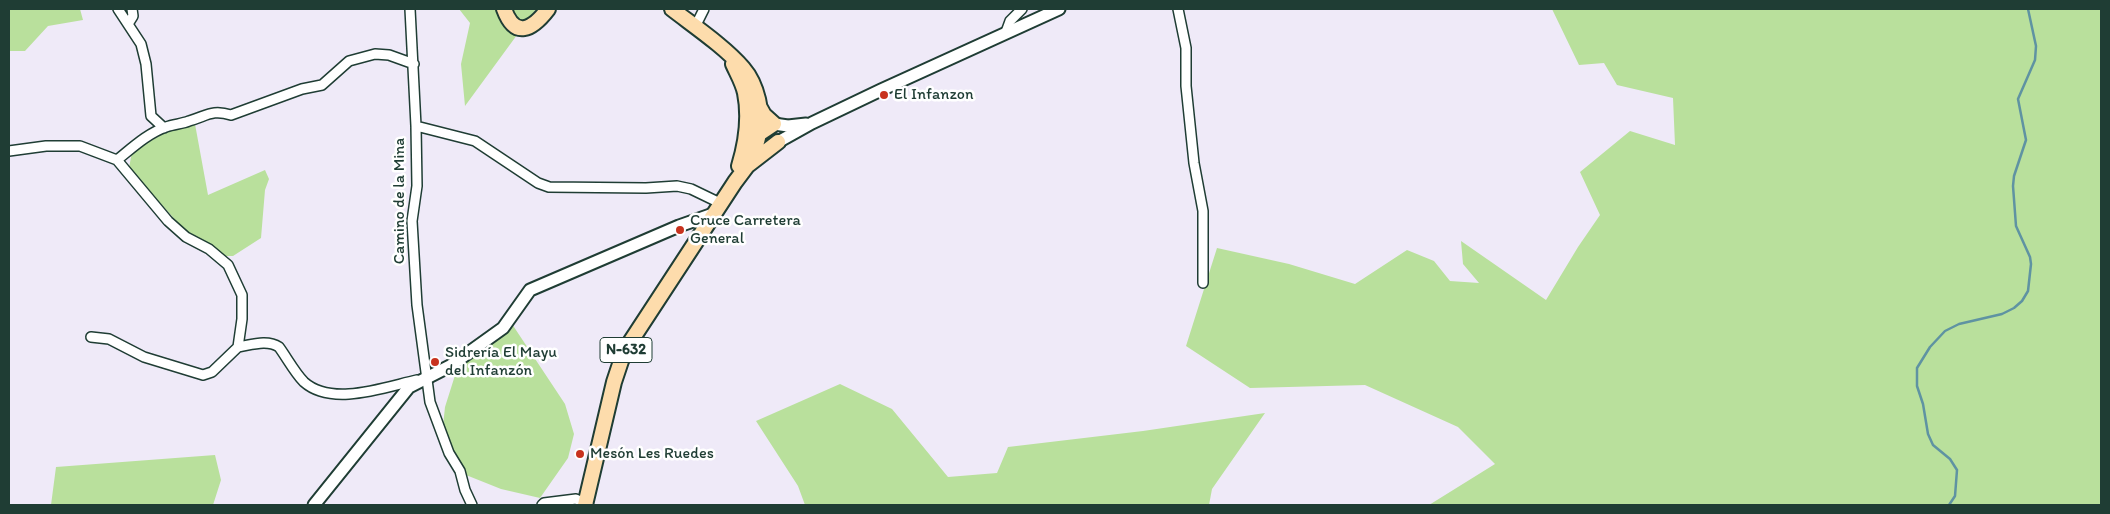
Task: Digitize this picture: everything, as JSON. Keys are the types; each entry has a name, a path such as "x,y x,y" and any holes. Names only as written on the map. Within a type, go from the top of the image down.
{"highway":[{"path":"504,9 508,20 515,28 525,29 534,24 548,9"},
{"name":"N-632","path":"586,504 614,382 621,361 629,344 735,182 748,166 760,132 759,106 749,76 731,57 672,9"},
{"name":"N-632","path":"731,57 744,92 747,127 745,147 735,182"},
{"path":"744,92 753,123 760,132 778,142 748,166"},
{"path":"745,147 760,132 774,124 764,115 759,106"}],"street":[{"path":"118,9 140,44 146,64 151,116 164,128"},
{"path":"128,24 133,16 132,9"},
{"path":"404,9 410,24"},
{"path":"410,9 410,24"},
{"path":"695,27 704,9"},
{"path":"1006,32 1010,21 1022,9"},
{"path":"778,142 812,123 901,81 1060,9"},
{"path":"1178,9 1186,48 1186,86 1194,163 1203,211 1203,283"},
{"name":"Camino de la Mina","path":"410,24 414,64 416,126 417,186 412,221 417,305 433,410 449,453 460,471 465,490 472,505"},
{"path":"117,160 140,141 164,128 190,121 205,114 220,112 231,116 302,89 322,85 349,61 375,54 389,56 414,64"},
{"path":"774,124 788,126 812,123"},
{"path":"314,505 409,387 463,358 503,328 530,290 717,209 691,189 677,186 646,188 549,187 538,183 475,141 416,126"},
{"path":"9,151 46,146 80,146 117,160 168,221 186,237 209,249 228,265 242,295 242,320 238,347"},
{"path":"91,337 109,339 144,356 173,367 203,375 212,372 238,347 262,343 274,344 279,347 304,382 318,391 339,396 427,378"},
{"path":"542,505 544,503 576,499 586,504"}],"green space":[{"path":"9,9 80,9 83,20 48,26 25,51 9,51"},
{"path":"459,9 536,9 465,106 461,64 470,23"},
{"path":"1552,9 2101,9 2101,505 1429,505 1495,464 1458,427 1365,385 1250,388 1186,346 1217,248 1289,264 1355,284 1407,250 1434,261 1450,281 1479,283 1463,264 1461,241 1546,300 1600,215 1580,172 1630,131 1675,145 1673,98 1617,85 1604,63 1579,65"},
{"path":"195,124 208,195 265,170 269,179 265,190 261,238 233,256 224,256 186,232 129,168 132,152 166,132"},
{"path":"512,324 565,404 574,434 568,458 540,498 501,489 466,475 457,460 443,426 445,407 457,369 499,339"},
{"path":"840,384 892,409 948,477 997,473 1008,447 1143,431 1265,413 1212,489 1209,505 805,505 798,486 756,421"},
{"path":"215,455 221,480 213,505 51,505 56,467"}],"waterway":[{"path":"1949,505 1955,496 1957,470 1950,459 1933,445 1928,434 1923,404 1917,386 1917,368 1930,347 1945,331 1959,324 2002,314 2014,308 2022,301 2028,291 2031,264 2030,257 2016,226 2013,186 2014,176 2026,140 2018,99 2035,60 2036,46 2028,9"}],"place":[{"name":"El Infanzon","path":"884,95"},
{"name":"Cruce Carretera General","path":"680,230"},
{"name":"Sidrería El Mayu del Infanzón","path":"435,362"},
{"name":"Mesón Les Ruedes","path":"580,454"}]}
